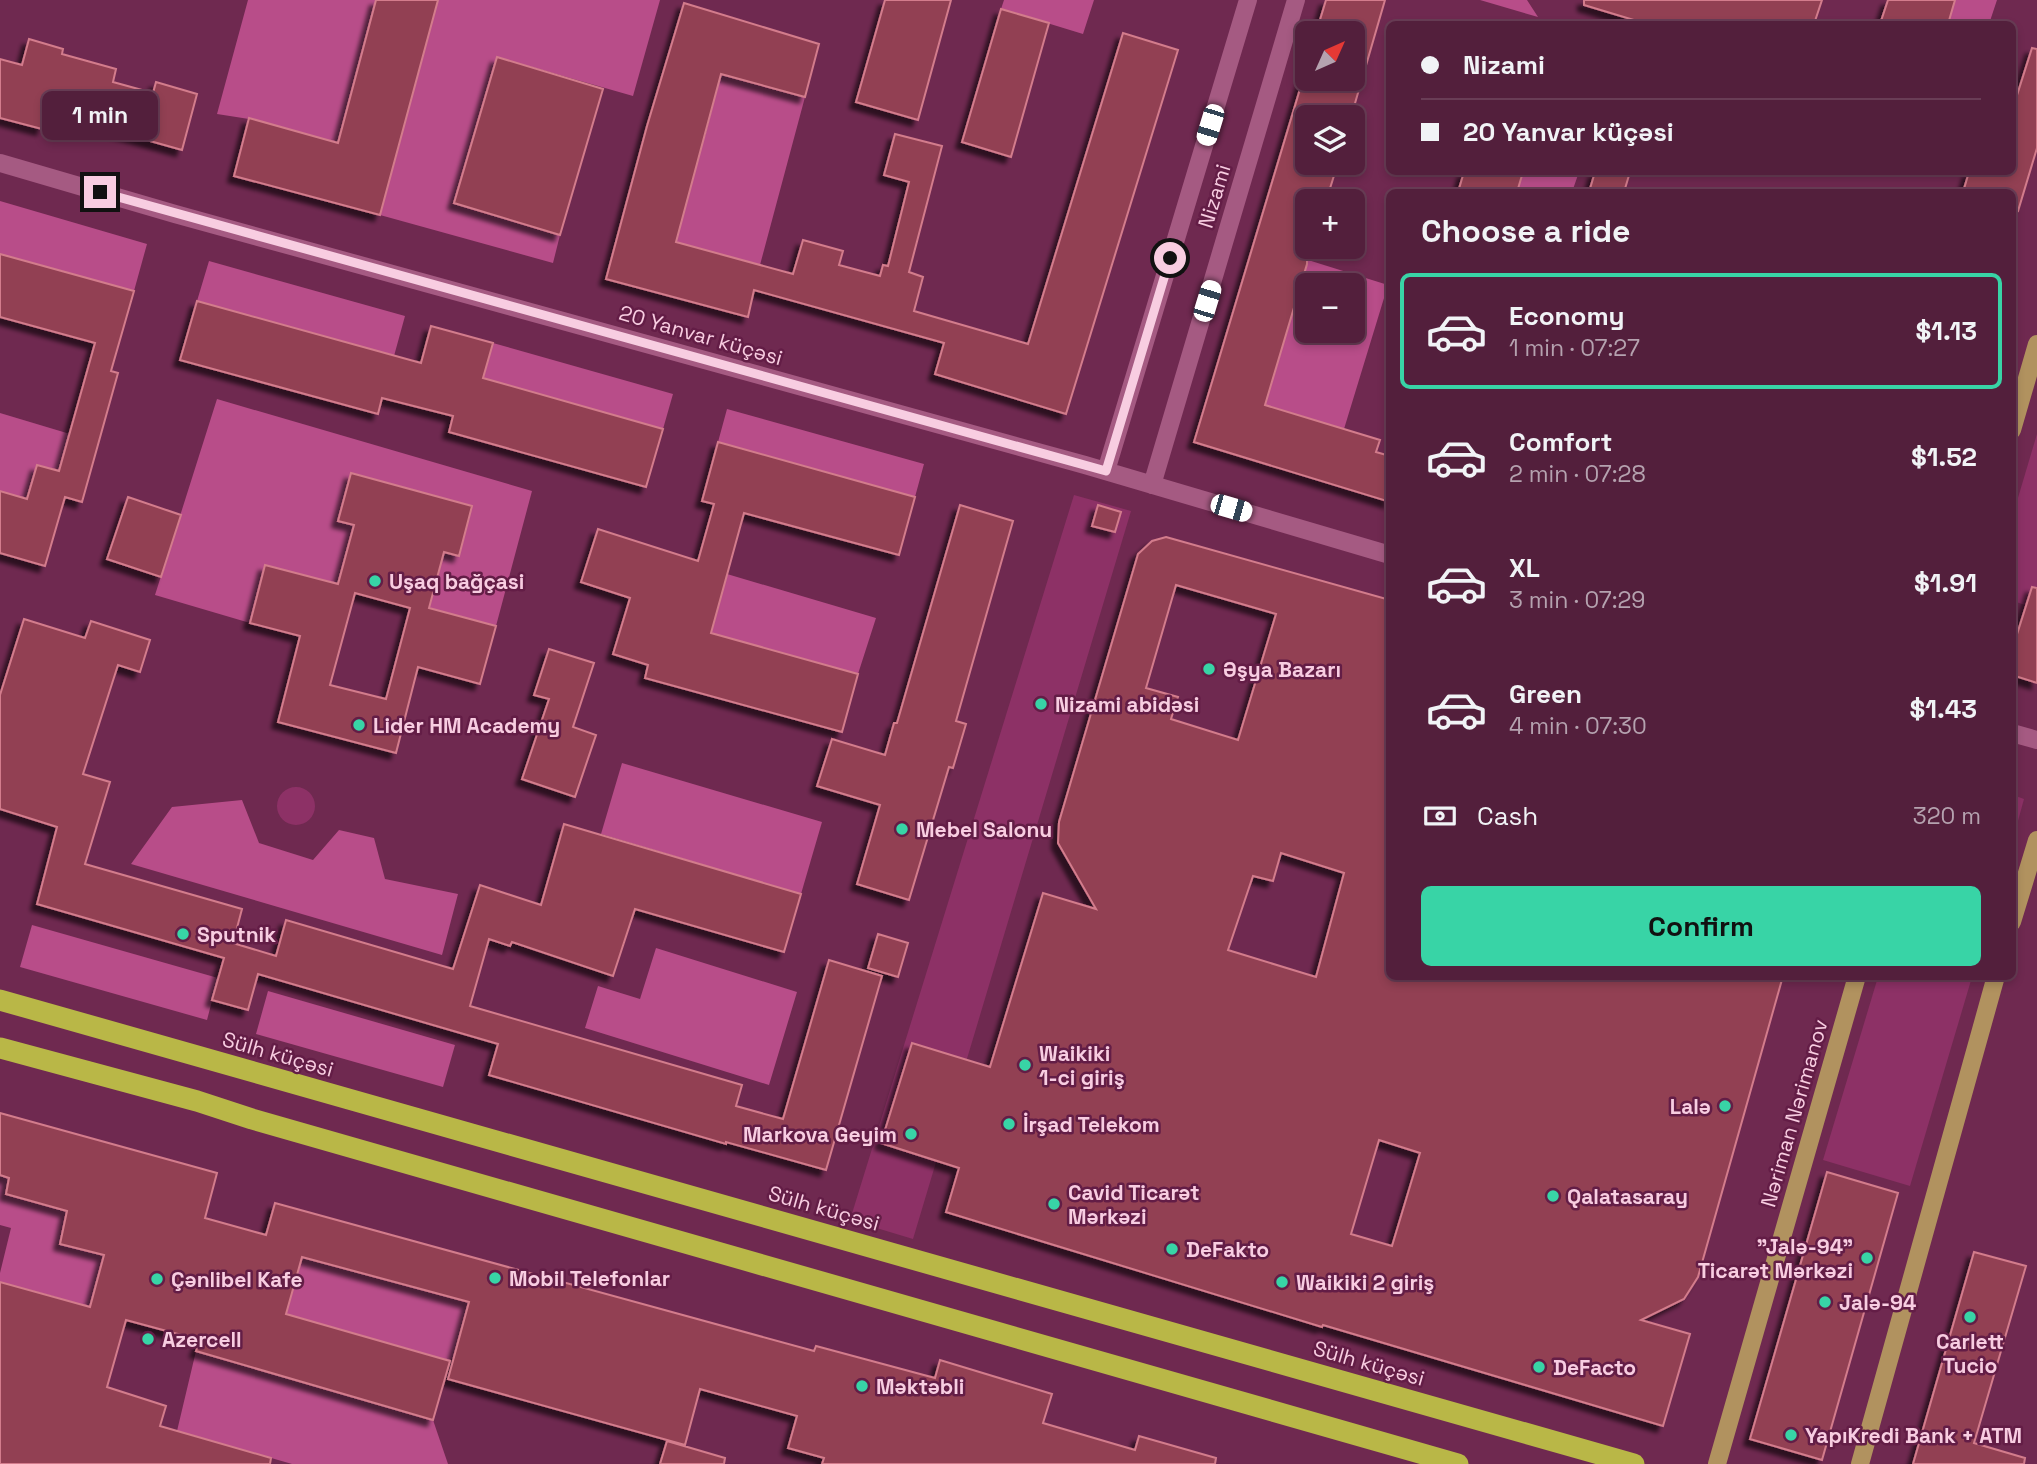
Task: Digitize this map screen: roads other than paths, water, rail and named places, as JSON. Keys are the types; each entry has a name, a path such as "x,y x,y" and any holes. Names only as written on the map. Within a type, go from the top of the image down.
{"highway":[{"name":"Sülh küçəsi","path":"0,1000 1634,1464"},
{"path":"0,1048 197,1101 1458,1464"}],"main road":[{"path":"2016,416 2037,344"},
{"path":"2016,909 2037,840"},
{"name":"Nəriman Nərimanov","path":"1717,1464 1856,980"},
{"path":"1860,1464 1995,980"}],"street":[{"name":"Nizami","path":"1106,471 1248,0"},
{"name":"Nizami","path":"1152,485 1296,0"},
{"name":"20 Yanvar küçəsi","path":"0,163 1106,471 1386,554"},
{"path":"2016,734 2037,740"}],"place":[{"name":"Uşaq bağçasi","path":"375,581"},
{"name":"Əşya Bazarı","path":"1209,669"},
{"name":"Nizami abidәsi","path":"1041,704"},
{"name":"Lider HM Academy","path":"359,725"},
{"name":"Mebel Salonu","path":"902,829"},
{"name":"Sputnik","path":"183,934"},
{"name":"Waikiki 1-ci giriş","path":"1025,1065"},
{"name":"Lalə","path":"1725,1106"},
{"name":"İrşad Telekom","path":"1009,1124"},
{"name":"Markova Geyim","path":"911,1134"},
{"name":"Qalatasaray","path":"1553,1196"},
{"name":"Cavid Ticarət Mərkəzi","path":"1054,1204"},
{"name":"DeFakto","path":"1172,1249"},
{"name":"\"Jalə-94\" Ticarət Mərkəzi","path":"1867,1258"},
{"name":"Mobil Telefonlar","path":"495,1278"},
{"name":"Çənlibel Kafe","path":"157,1279"},
{"name":"Waikiki 2 giriş","path":"1282,1282"},
{"name":"Jalə-94","path":"1825,1302"},
{"name":"Carlett Tucio","path":"1970,1317"},
{"name":"Azercell","path":"148,1339"},
{"name":"DeFacto","path":"1539,1367"},
{"name":"Məktəbli","path":"862,1386"},
{"name":"YapıKredi Bank + ATM","path":"1791,1435"}]}
